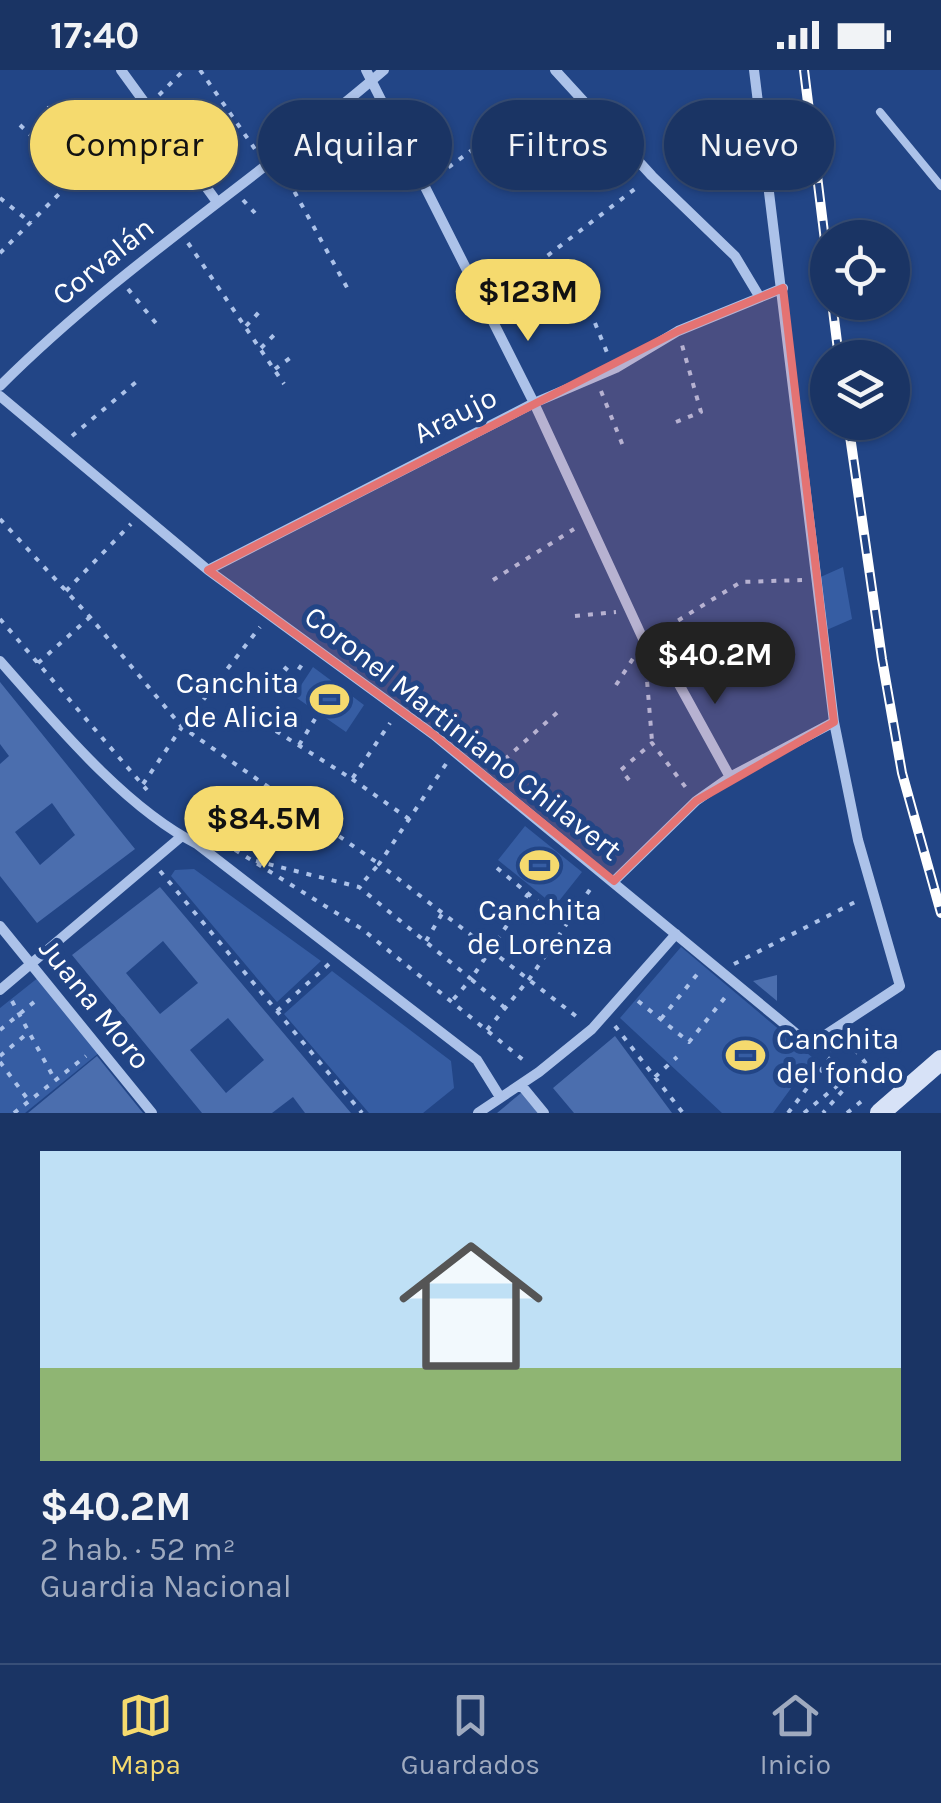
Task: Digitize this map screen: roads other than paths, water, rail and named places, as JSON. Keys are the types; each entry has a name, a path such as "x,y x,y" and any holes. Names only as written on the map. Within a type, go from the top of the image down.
{"main road":[{"path":"880,1113 941,1060"}],"street":[{"path":"121,70 216,202"},
{"name":"Corvalán","path":"0,386 47,338 118,278 270,160 369,75 384,70"},
{"path":"555,70 652,176 735,256 759,296"},
{"path":"614,881 696,801 730,777 834,722 754,70"},
{"path":"369,75 534,403 644,641"},
{"name":"Araujo","path":"208,570 534,403 614,370 678,331 783,288"},
{"name":"Coronel Martiniano Chilavert","path":"0,396 208,570 486,776 810,1044 900,986 872,893 834,722"},
{"path":"664,657 730,777"},
{"path":"0,662 122,791 198,844 477,1060 500,1096"},
{"path":"2,988 182,836"},
{"name":"Juana Moro","path":"0,926 152,1113"},
{"path":"478,1113 539,1072 592,1029 676,934"},
{"path":"520,1084 544,1113"}],"lane":[{"path":"880,112 941,186"}],"railway":[{"path":"804,70 822,220"},
{"path":"834,320 837,340"},
{"path":"851,440 902,773 941,913"}],"place":[{"name":"Canchita de Alicia","path":"329,700"},
{"name":"Canchita de Lorenza","path":"540,866"},
{"name":"Canchita del fondo","path":"746,1056"}]}
